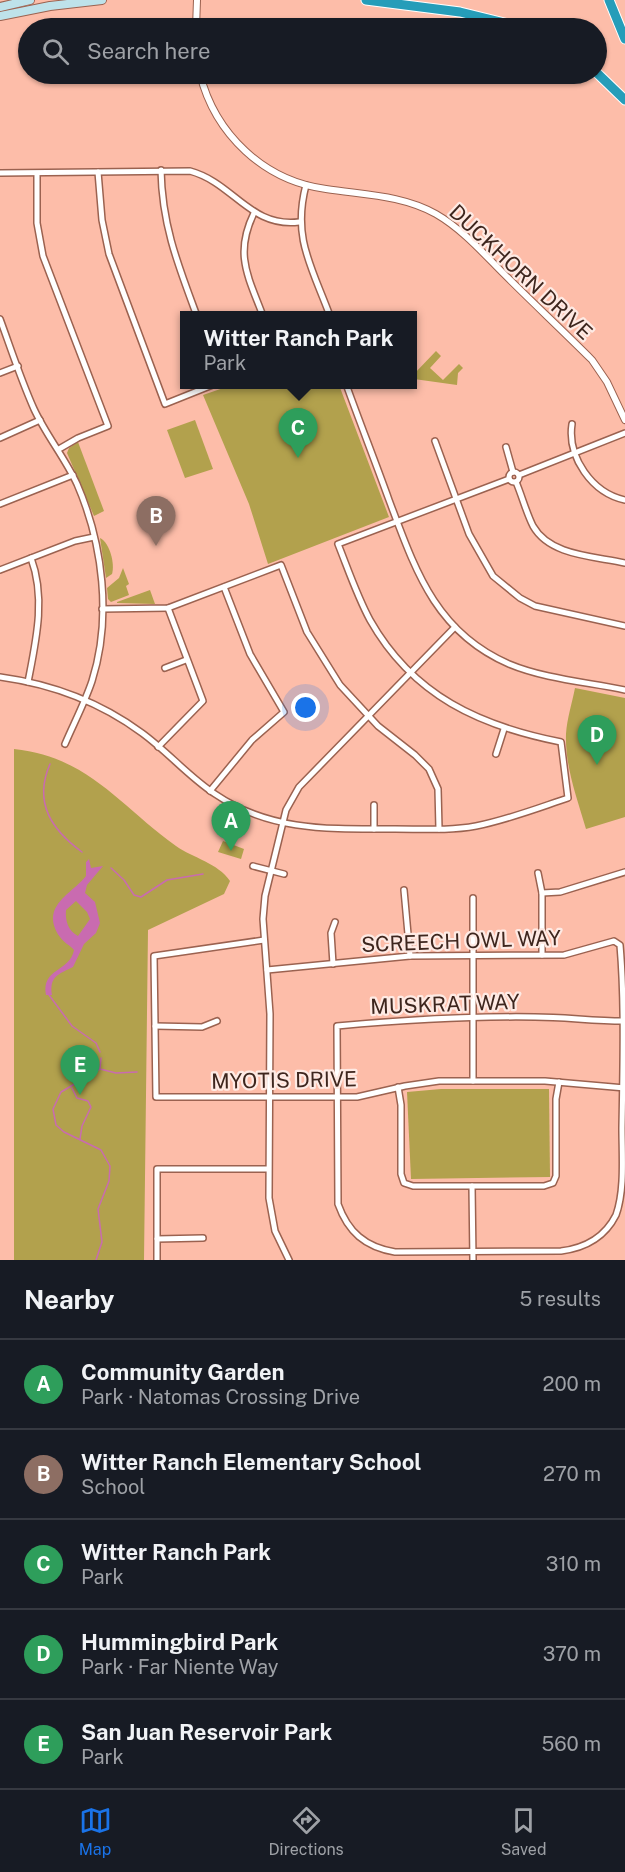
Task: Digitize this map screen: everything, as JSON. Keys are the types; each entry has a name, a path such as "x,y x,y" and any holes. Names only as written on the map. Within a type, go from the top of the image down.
{"highway":[{"path":"366,0 460,12 484,18"},
{"path":"609,0 625,39"},
{"path":"607,82 625,100"}],"main road":[{"path":"0,7 30,0"},
{"path":"0,16 50,6 102,0"}],"street":[{"path":"196,18 197,0"},
{"name":"DUCKHORN DRIVE","path":"204,84 216,113 240,146 270,170 306,185 401,200 427,209 454,226 592,360 607,381 625,420"},
{"path":"161,170 167,232 196,311"},
{"path":"0,173 190,171 206,177 254,213 271,222 299,222"},
{"path":"98,172 102,220 109,254 165,404 202,389"},
{"path":"37,174 40,246 108,426 78,438 59,449"},
{"path":"306,185 299,222 303,242 329,311"},
{"path":"254,213 244,236 242,252 245,268 261,311"},
{"path":"0,319 40,420 73,475 94,537 100,571 102,609 95,671 65,744"},
{"path":"0,373 18,366"},
{"path":"348,389 426,590 455,627 486,652 522,668 625,690"},
{"path":"0,438 40,420"},
{"path":"572,424 570,435 586,475 595,487 608,495 625,500"},
{"path":"516,482 519,475 625,434"},
{"path":"435,441 483,564 506,588 535,606 625,626"},
{"path":"0,677 28,682 84,700 126,722 210,791 239,808 282,824 322,829 439,829 491,822 568,798 561,742 504,729 453,706 411,672 389,648 371,621 338,544 510,479 513,472 506,447"},
{"path":"513,472 519,475"},
{"path":"0,504 73,475"},
{"path":"510,479 516,482 533,525 546,541 565,551 625,562"},
{"path":"0,570 94,537"},
{"path":"28,682 39,609 37,576 31,558"},
{"path":"102,609 168,608 281,566 317,651 340,685 368,716 429,769 438,789 439,829"},
{"path":"210,791 252,740 284,712 250,654 224,587"},
{"path":"158,747 203,701 168,608"},
{"path":"289,1260 273,1222 268,1169 270,1014 263,907 282,824 294,794 455,627"},
{"path":"165,668 186,660"},
{"path":"496,754 504,729"},
{"path":"374,805 374,829"},
{"path":"254,866 284,874"},
{"path":"542,893 560,892 625,872"},
{"path":"538,873 542,893 542,955"},
{"path":"404,890 410,957"},
{"path":"473,898 473,1081"},
{"path":"333,964 331,933 335,922"},
{"path":"217,1021 202,1026 155,1026 154,956 264,940"},
{"name":"SCREECH OWL WAY","path":"267,970 410,957 564,955 614,941 620,945 623,966 624,1021 621,1196 616,1215 603,1233 594,1240 574,1250 395,1252 369,1245 353,1233 342,1216 337,1196 337,1098"},
{"name":"MUSKRAT WAY","path":"337,1098 337,1026 473,1017 624,1021"},
{"name":"MYOTIS DRIVE","path":"155,1026 156,1097 337,1098 366,1096 398,1087 439,1081 559,1082 624,1088"},
{"path":"398,1087 401,1105 401,1174 404,1183 413,1186 544,1186 553,1183 556,1176 556,1100 559,1082"},
{"path":"157,1260 157,1169 268,1169"},
{"path":"472,1186 473,1260"},
{"path":"157,1239 203,1238"}],"shaded area":[{"path":"436,351 441,356 430,368 443,380 459,364 463,368 458,373 457,385 417,379 417,371"},
{"path":"220,389 341,389 389,517 268,564 249,504 203,395"},
{"path":"195,420 213,469 185,478 167,430"},
{"path":"78,442 104,511 94,516 67,453 69,448"},
{"path":"100,538 107,544 112,560 112,574 106,578"},
{"path":"123,568 129,584 126,586 129,595 111,602 108,599 107,588 119,578"},
{"path":"150,590 155,604 117,603 117,602"},
{"path":"575,688 625,698 625,817 586,829 572,782 566,746 567,723"},
{"path":"14,749 40,754 63,762 83,773 176,846 212,865 230,881 224,894 148,930 144,1260 14,1260"},
{"path":"223,841 244,849 241,859 218,852"},
{"path":"89,859 91,868 103,866 87,885 85,893 95,902 100,923 96,933 84,944 73,967 56,976 52,984 52,995 46,995 48,980 67,963 74,950 62,939 55,926 53,917 55,909 86,876 86,862","holes":["76,901 87,912 90,919 78,936 68,925 66,910"]},
{"path":"441,1089 549,1089 550,1177 411,1179 407,1092"}],"waterway":[{"path":"50,764 45,778 44,791 48,814 62,834 82,852"},
{"path":"111,868 124,880 134,895 141,897 167,880 203,874"},
{"path":"49,995 72,1026 96,1043 100,1052"},
{"path":"100,1068 101,1058"},
{"path":"96,1260 102,1242 98,1209 109,1181 110,1166 101,1150 64,1132 56,1125 53,1109 61,1092 100,1069 116,1073 137,1072"},
{"path":"72,1088 77,1098 88,1101 91,1107 82,1126 80,1139"}],"place":[{"name":"Witter Ranch Park","path":"298,458"},
{"name":"Witter Ranch Elementary School","path":"156,546"},
{"name":"Hummingbird Park","path":"597,765"},
{"name":"Community Garden","path":"231,851"},
{"name":"San Juan Reservoir Park","path":"80,1095"}]}
